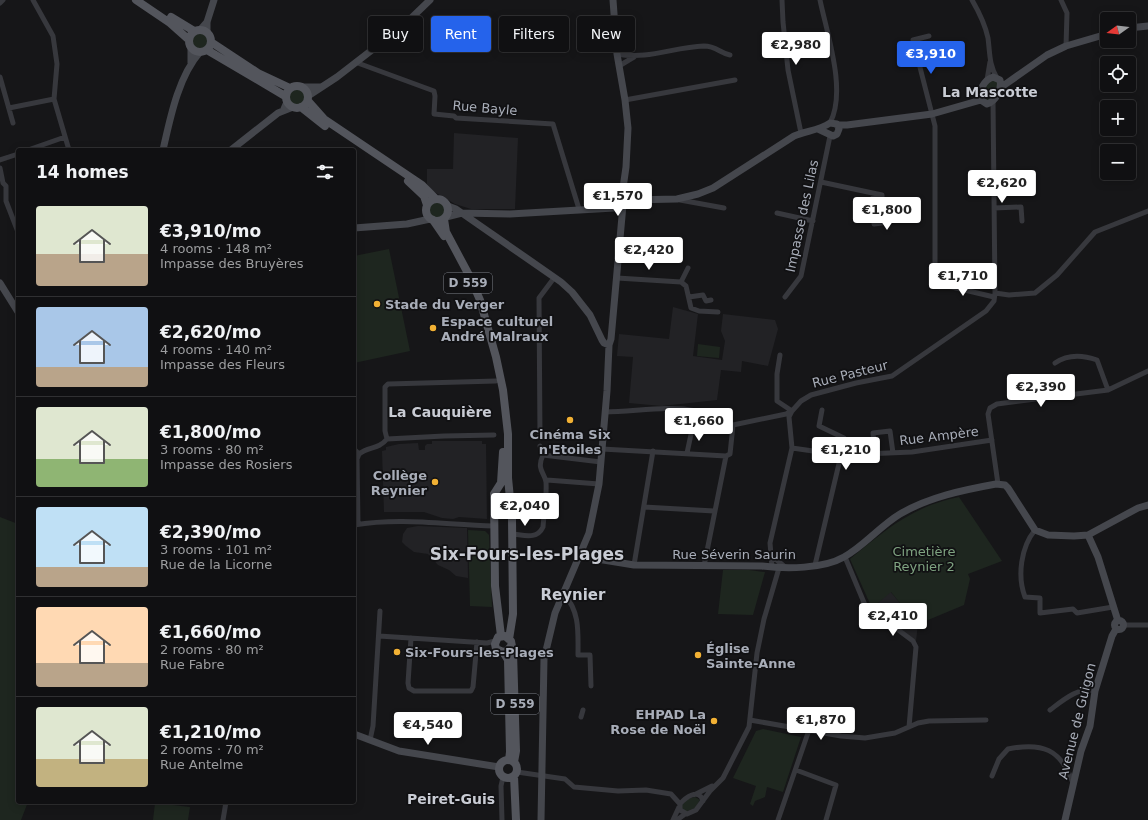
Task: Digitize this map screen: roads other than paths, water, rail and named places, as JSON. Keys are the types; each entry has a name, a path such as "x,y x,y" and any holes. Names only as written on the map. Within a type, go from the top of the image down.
{"main road":[{"path":"136,0 170,23 188,39 191,49 203,51 211,42"},
{"path":"145,0 200,31 211,42 258,72 290,88"},
{"path":"188,39 200,31"},
{"name":"D 559","path":"203,51 288,106 333,131 416,188 424,196 429,214 461,267 476,302 490,352 496,381 503,436 502,474 499,486 494,494 495,642"},
{"path":"290,88 296,85 303,87 308,98 324,119 422,184 436,198 443,200 448,206 445,218 439,221 429,214 436,198"},
{"path":"290,88 288,106 308,98"},
{"name":"D 559","path":"445,218 446,232 470,277 480,300 496,357 508,434 509,488 511,493 513,614 510,642 514,669 516,751 511,761"},
{"path":"499,486 509,488"},
{"path":"505,636 510,642 507,651 503,652 498,651 495,642 505,636"},
{"name":"D 559","path":"503,652 508,660 511,761"},
{"path":"511,776 500,774 499,767 504,762 511,761 517,768 511,776 512,820"},
{"path":"511,776 516,820"}],"street":[{"path":"0,3 3,0"},
{"path":"33,0 53,36 57,64 54,98 68,148"},
{"path":"200,31 207,22 214,0"},
{"path":"308,98 320,86 337,77 403,26 430,0"},
{"path":"541,820 544,659 550,630 589,533 600,484 609,345 611,339 627,195 626,167 628,128 617,54 613,0"},
{"path":"782,0 788,70 801,133"},
{"path":"820,0 831,51 837,93 832,128"},
{"path":"972,0 984,24 988,39 990,61 985,99 992,115 995,295"},
{"path":"1061,0 1067,13 1066,46"},
{"path":"1136,27 1148,26"},
{"path":"929,36 913,40 935,126 935,283 995,295 1035,293 1057,275 1095,232 1148,211"},
{"path":"677,199 698,194 713,188 777,146 801,133 818,129 932,114 985,99 1047,55 1066,46 1100,36"},
{"path":"617,54 634,57 704,46 718,48 725,54 730,55"},
{"path":"163,148 173,106 190,64 191,49"},
{"path":"190,64 203,51"},
{"path":"619,66 634,57"},
{"path":"990,61 998,79 1000,88"},
{"name":"Rue Bayle","path":"355,62 434,91 436,96 434,114 454,116 456,118 553,124 579,208"},
{"path":"0,77 13,123"},
{"path":"987,80 998,79 1011,81"},
{"path":"625,100 735,80"},
{"path":"303,87 320,86"},
{"path":"9,108 54,98"},
{"path":"235,148 288,106"},
{"name":"Impasse des Lilas","path":"785,297 802,276 832,128"},
{"path":"34,148 65,137"},
{"path":"0,160 16,155"},
{"path":"0,168 3,183 6,186 6,201 16,227"},
{"path":"821,182 873,193 882,195 882,223 874,224 873,193"},
{"path":"445,218 462,213 510,214 610,207 627,195 648,199 677,199 724,208"},
{"path":"448,206 462,213 554,278 582,303 590,315 602,340 604,343 609,345"},
{"path":"994,208 1021,207 1022,221"},
{"path":"777,213 813,221"},
{"path":"356,228 407,224 419,221 429,214"},
{"path":"681,282 688,268"},
{"path":"540,438 539,298 554,278"},
{"path":"617,278 681,282 686,286 692,308 699,311 718,312"},
{"path":"0,283 16,309"},
{"path":"689,297 703,295 706,301 711,300"},
{"name":"Rue Pasteur","path":"694,427 733,425 792,411 801,401 811,395 856,383 892,376 986,311 994,301 995,295"},
{"path":"677,820 684,814 696,810 716,784 723,778 729,769 749,727 757,653 764,619 779,567 772,556 770,543 792,448 789,417 792,411 777,401 777,374 780,355"},
{"path":"1055,362 1063,358 1084,356 1097,360 1108,390"},
{"path":"1148,371 1108,390 997,404 990,408 988,414 998,484 1005,485 1008,488 1035,530 1048,535 1088,535 1131,512 1148,505"},
{"path":"387,439 385,387 388,384 496,381"},
{"path":"605,412 686,408 696,411 694,427 687,453"},
{"path":"815,565 844,438 820,426 822,410"},
{"path":"704,566 726,456 730,454 733,425"},
{"path":"875,454 873,433 890,431 892,453"},
{"path":"494,436 446,436 387,439 380,446 364,450 357,459 356,525 391,522 435,522 494,526"},
{"name":"Rue Ampère","path":"792,448 841,455 875,454 912,452 992,440"},
{"path":"512,534 533,536 540,533 543,527 546,480 541,473 543,455 540,448"},
{"path":"602,449 726,456"},
{"path":"356,451 360,454"},
{"path":"634,565 653,451"},
{"path":"543,455 601,462"},
{"path":"546,480 600,484"},
{"name":"Rue Séverin Saurin","path":"580,555 634,565 779,567 831,563 845,557 900,514 936,498 998,484"},
{"path":"644,507 714,511"},
{"path":"1035,530 1028,539 1021,576 1025,597 1040,598 1040,613 1073,609 1077,613 1113,607"},
{"path":"1088,535 1098,557 1113,607 1121,623 1148,625"},
{"path":"772,556 779,567"},
{"path":"845,557 865,605 913,641 916,647 909,727"},
{"path":"564,594 573,606 578,620 578,655 590,655 591,686"},
{"path":"370,740 373,726 380,611"},
{"name":"Avenue de Guigon","path":"1065,820 1081,750 1090,726 1095,691 1112,636 1116,629 1115,624 1121,623"},
{"path":"379,636 495,642"},
{"path":"411,638 408,683 409,688 414,691 471,691 473,687 477,642"},
{"path":"1050,710 1078,692 1084,690 1095,691"},
{"path":"581,717 583,710"},
{"path":"750,720 840,736 865,738 895,733 929,721 986,720"},
{"path":"778,820 796,770 808,730"},
{"path":"356,735 399,751 499,767"},
{"path":"992,776 999,759 1008,749 1036,746 1051,752 1060,758 1065,764 1073,784"},
{"path":"796,770 836,785 826,820"},
{"path":"502,820 502,786 511,776 541,775 565,779 574,787 618,791 646,790 670,794 680,806 684,814"},
{"path":"673,820 680,806 688,797 716,784"},
{"path":"696,794 701,797 703,801"},
{"path":"223,820 226,804"}],"place":[{"name":"Stade du Verger","path":"377,304"},
{"name":"Espace culturel André Malraux","path":"433,328"},
{"name":"Cinéma Six n'Etoiles","path":"570,420"},
{"name":"Collège Reynier","path":"435,482"},
{"name":"Six-Fours-les-Plages","path":"397,652"},
{"name":"Église Sainte-Anne","path":"698,655"},
{"name":"EHPAD La Rose de Noël","path":"714,721"}],"district":[{"name":"La Mascotte","path":"990,92"},
{"name":"La Cauquière","path":"440,412"},
{"name":"Six-Fours-les-Plages","path":"527,554"},
{"name":"Reynier","path":"573,595"},
{"name":"Peiret-Guis","path":"451,799"}],"park label":[{"name":"Cimetière Reynier 2","path":"924,558"}]}
